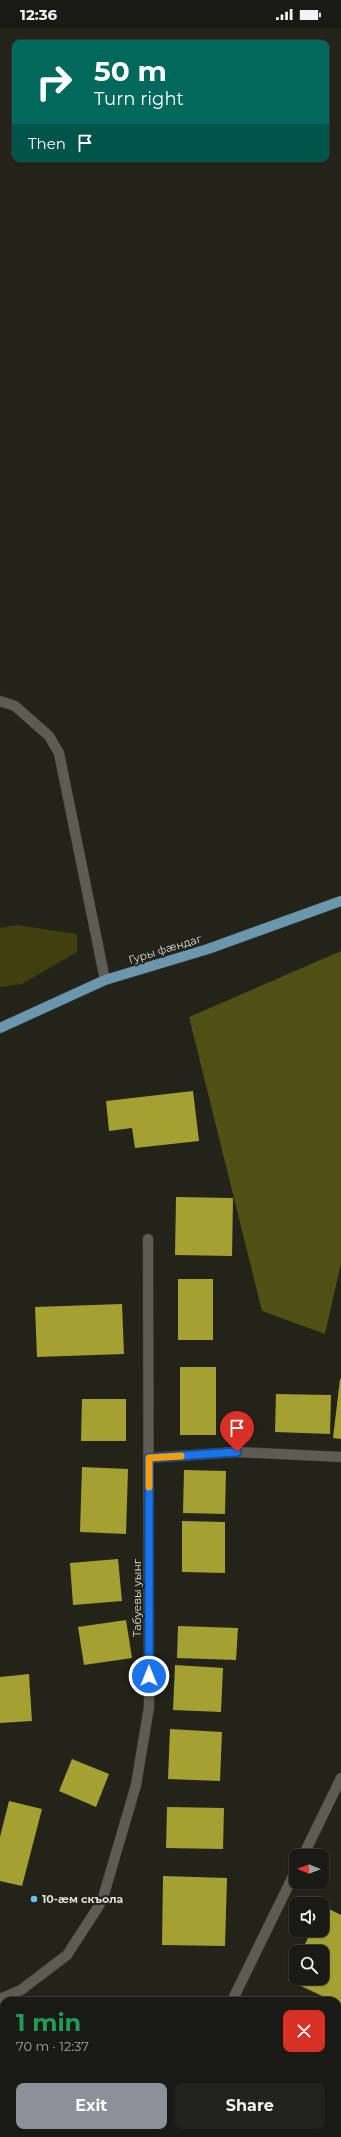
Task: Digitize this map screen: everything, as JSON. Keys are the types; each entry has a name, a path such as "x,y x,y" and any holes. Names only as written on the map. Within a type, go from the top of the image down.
{"main road":[{"name":"Гуры фӕндаг","path":"0,1028 105,980 208,949 341,902"}],"street":[{"path":"0,701 15,706 49,736 58,753 105,980"},
{"name":"Табуевы уынг","path":"5,1997 21,1990 67,1955 102,1901 136,1785 149,1707 148,1239"},
{"path":"149,1458 237,1452 341,1457"},
{"path":"306,1849 341,1778"},
{"path":"234,1997 289,1884"}],"shaded area":[{"path":"17,925 77,934 77,952 22,984 0,987 0,928"},
{"path":"341,951 341,1263 325,1334 262,1311 189,1017"}],"building":[{"path":"193,1091 199,1141 135,1148 132,1128 109,1131 106,1101"},
{"path":"176,1197 233,1198 232,1256 175,1255"},
{"path":"178,1279 213,1279 213,1340 178,1340"},
{"path":"122,1304 124,1354 37,1357 35,1307"},
{"path":"180,1367 216,1367 216,1435 180,1435"},
{"path":"341,1379 341,1439 333,1438"},
{"path":"276,1394 331,1395 330,1434 275,1432"},
{"path":"82,1399 126,1399 126,1441 81,1441"},
{"path":"82,1467 128,1469 126,1534 80,1532"},
{"path":"184,1470 226,1471 225,1514 183,1513"},
{"path":"182,1521 225,1522 225,1573 182,1572"},
{"path":"118,1559 122,1601 73,1605 70,1563"},
{"path":"126,1620 132,1658 84,1665 78,1627"},
{"path":"178,1626 238,1628 236,1660 177,1658"},
{"path":"175,1665 223,1668 221,1712 173,1710"},
{"path":"29,1674 32,1721 0,1723 0,1677"},
{"path":"170,1729 222,1732 220,1781 168,1779"},
{"path":"72,1759 109,1774 96,1807 59,1791"},
{"path":"9,1801 42,1809 22,1886 0,1881 0,1837"},
{"path":"167,1807 224,1808 223,1849 166,1848"},
{"path":"163,1876 227,1878 225,1946 162,1945"},
{"path":"329,1909 341,1915 341,1997 324,1997 299,1985 329,1985 329,1945 304,1945 308,1937 329,1937"}],"slow traffic":[{"path":"149,1487 149,1458 181,1456"}],"place":[{"name":"10-æм скъола","path":"34,1899"}],"route":[{"path":"149,1676 149,1458 237,1452"}]}
